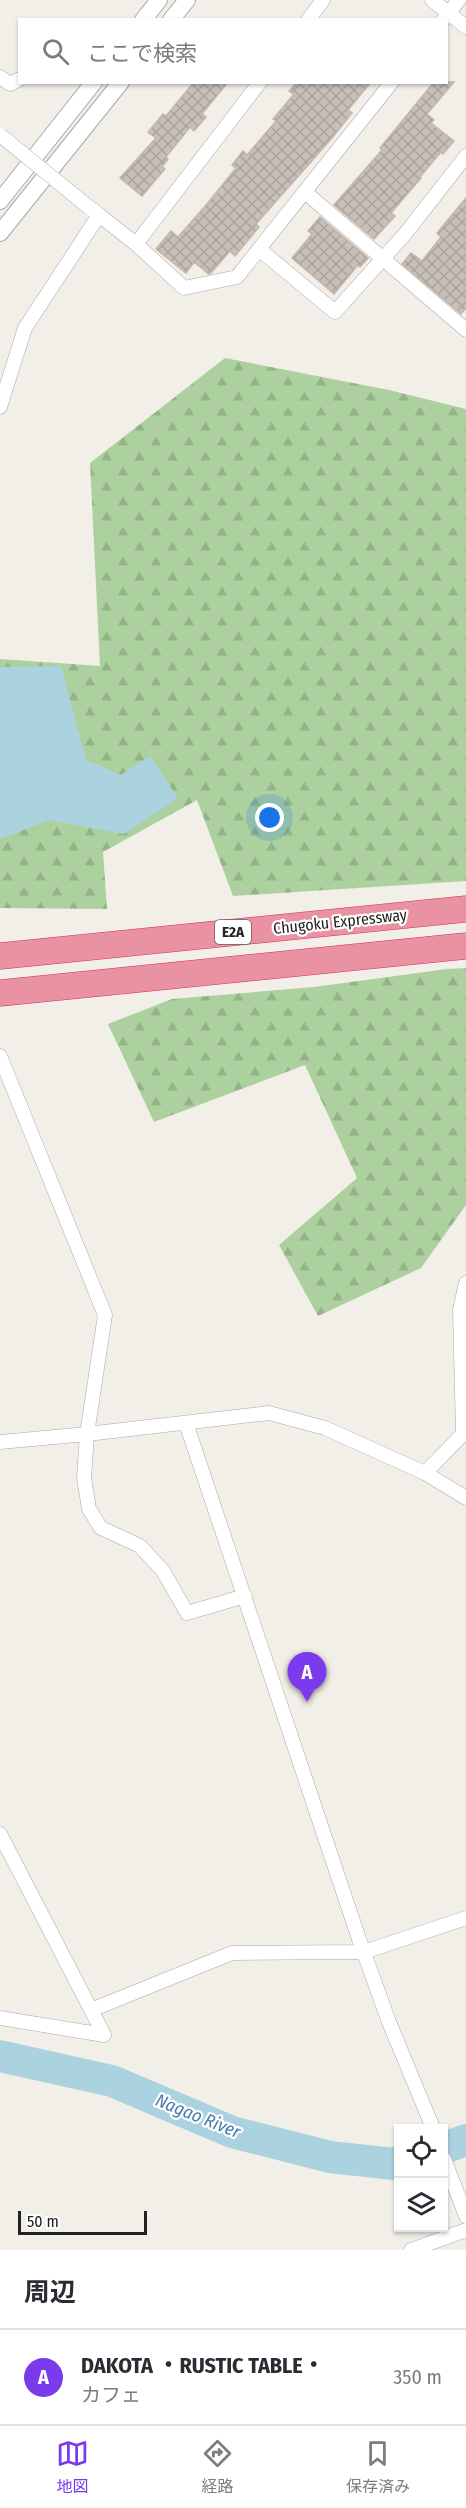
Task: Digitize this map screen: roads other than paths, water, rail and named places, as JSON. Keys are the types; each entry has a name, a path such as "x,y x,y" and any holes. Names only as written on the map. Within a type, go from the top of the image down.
{"highway":[{"name":"Chugoku Expressway","path":"0,956 466,909"},
{"name":"E2A","path":"0,993 466,946"}],"street":[{"path":"145,18 159,0"},
{"path":"173,18 187,0"},
{"path":"310,18 323,0"},
{"path":"432,0 446,16 466,27"},
{"path":"446,16 459,0"},
{"path":"0,77 10,84 18,80"},
{"path":"0,201 92,84"},
{"path":"0,233 119,84"},
{"path":"136,244 258,84"},
{"path":"0,135 136,244 184,288 237,278 390,84"},
{"path":"260,249 335,312 383,258 466,156"},
{"path":"305,192 466,330"},
{"path":"0,407 25,328 95,212"},
{"path":"0,1056 105,1315 87,1434 84,1478 89,1509 101,1528 140,1546 163,1571 187,1613 245,1596"},
{"path":"425,1473 465,1434 460,1310 466,1283"},
{"path":"0,1442 269,1413 325,1428 425,1473 466,1498"},
{"path":"186,1423 364,1952 389,2022 431,2124"},
{"path":"0,1834 104,2035 0,2018"},
{"path":"91,2010 232,1953 364,1952 466,1918"},
{"path":"448,2171 466,2216"},
{"path":"411,2250 466,2230"}],"water":[{"path":"61,666 86,760 121,775 150,756 178,798 124,834 49,820 0,839 0,667"}],"waterway":[{"name":"Nagao River","path":"0,2056 112,2081 232,2132 330,2157 394,2164"},
{"name":"Nagao River","path":"448,2147 466,2140"}],"place":[{"name":"DAKOTA ・RUSTIC TABLE・","path":"307,1702"}]}
